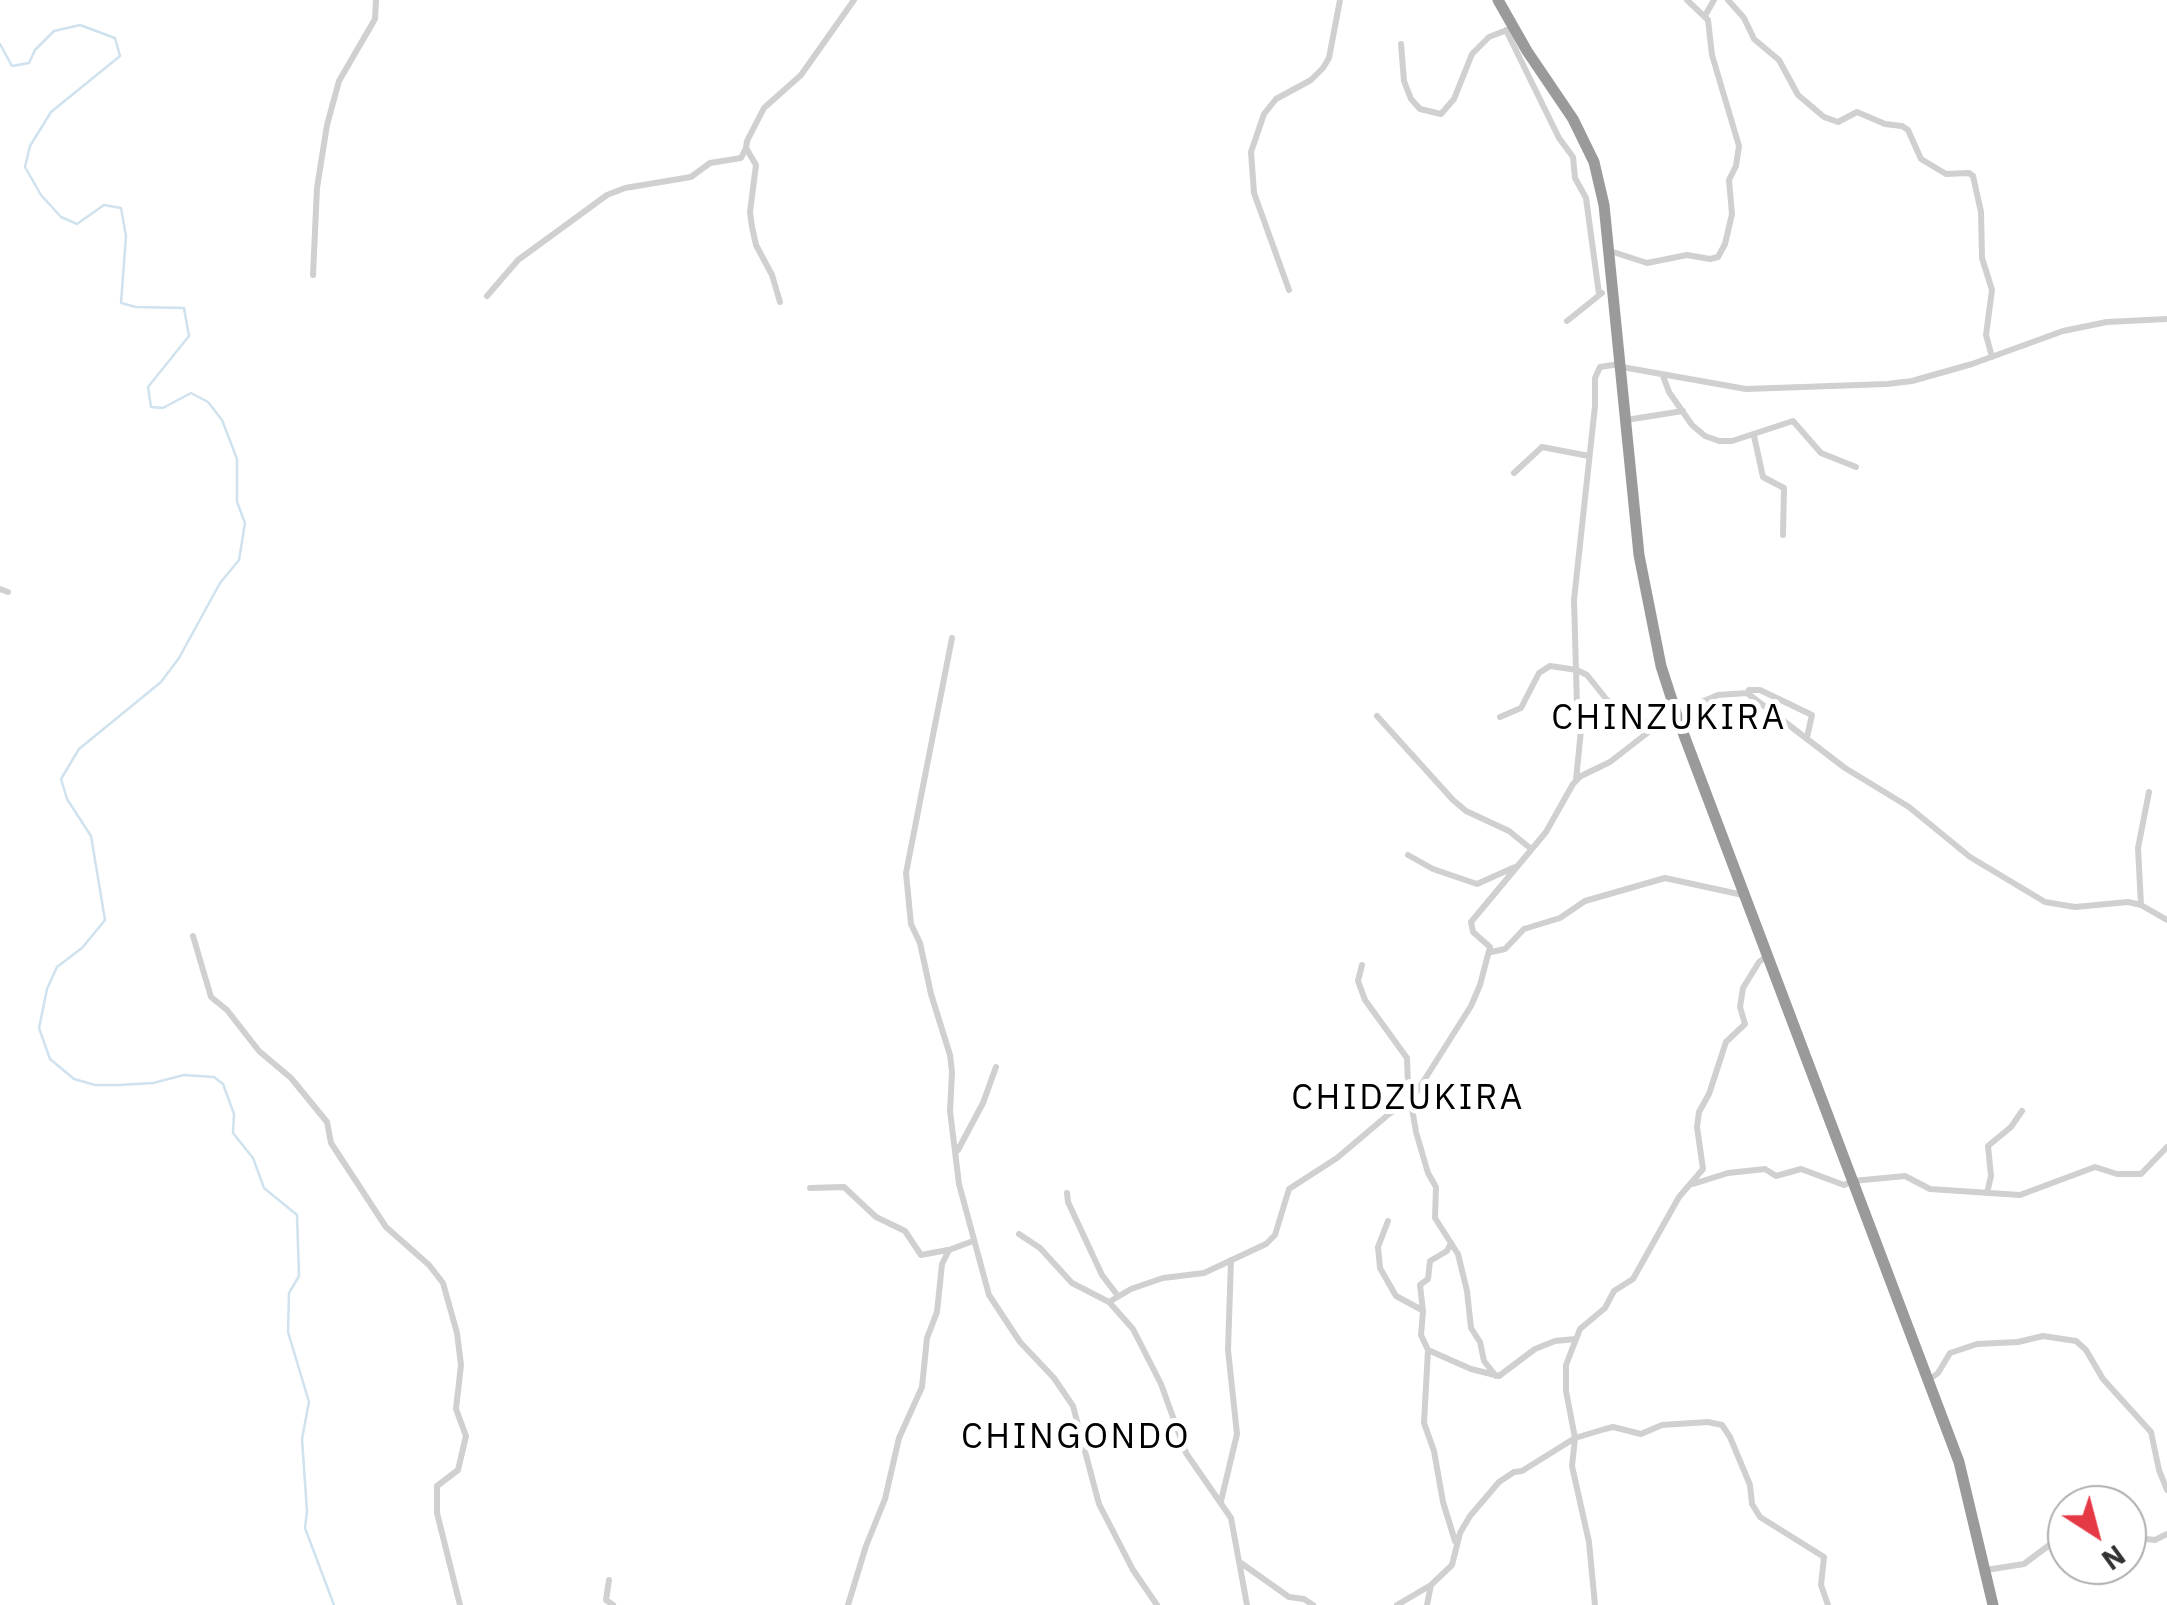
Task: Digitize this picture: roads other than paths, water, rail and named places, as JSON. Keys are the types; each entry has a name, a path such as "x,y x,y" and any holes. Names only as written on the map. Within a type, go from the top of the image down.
{"highway":[{"path":"1498,0 1509,30 1586,140 1600,181 1644,588 1661,666 1959,1462 1993,1605"}],"street":[{"path":"313,275 316,188 328,126 339,82 375,19 376,0"},
{"path":"487,296 518,260 607,195 624,188 691,178 710,163 741,158 764,108 801,75 854,0"},
{"path":"1289,290 1254,193 1251,152 1264,114 1276,98 1311,80 1329,58 1340,0"},
{"path":"1609,250 1647,263 1686,255 1710,259 1723,251 1732,214 1729,180 1739,146 1712,55 1711,28 1706,14 1688,0"},
{"path":"1706,14 1714,0"},
{"path":"1728,0 1744,18 1754,39 1779,60 1798,95 1824,117 1838,122 1857,112 1902,126 1908,130 1921,160 1946,174 1973,176 1981,212 1982,258 1992,290 1986,334 1992,358"},
{"path":"1400,44 1404,81 1411,99 1426,112 1441,114 1454,98 1472,54 1493,34 1509,30 1558,138 1573,157 1575,178 1586,198 1599,294"},
{"path":"746,148 756,165 750,212 756,245 772,275 780,302"},
{"path":"1566,321 1599,294 1613,294"},
{"path":"1109,1302 1164,1278 1204,1273 1273,1238 1289,1189 1338,1158 1389,1114 1412,1101 1471,1006 1491,952 1489,945 1474,932 1471,922 1546,832 1576,780 1581,730 1576,706 1574,600 1596,374 1602,366 1621,365 1746,389 1887,384 1912,381 1992,358 2064,331 2108,322 2167,319"},
{"path":"1663,376 1682,411 1704,436 1719,441 1754,436 1793,421 1821,453 1856,467"},
{"path":"1626,420 1682,411"},
{"path":"1754,436 1763,477 1784,488 1783,535"},
{"path":"1514,473 1542,446 1589,456"},
{"path":"952,638 906,873 911,924 920,942 950,1055 950,1111 973,1242 989,1295 1020,1342 1054,1378 1073,1406 1099,1504 1133,1570 1157,1605"},
{"path":"1500,717 1521,708 1546,666 1587,675 1607,700 1656,727"},
{"path":"1576,780 1610,762 1656,727 1679,722 1699,703 1718,695 1760,690 1812,715 1808,737"},
{"path":"1747,693 1970,856 2045,902 2075,907 2114,902 2142,905 2167,920"},
{"path":"1377,716 1452,800 1509,831 1530,848"},
{"path":"2142,905 2138,848 2149,792"},
{"path":"1408,854 1433,869 1477,884 1516,867"},
{"path":"1491,952 1505,949 1524,929 1560,918 1586,901 1665,878 1745,896"},
{"path":"192,936 209,993 258,1051 291,1078 327,1122 331,1143 386,1228 429,1265 443,1284 457,1333 461,1365 456,1409 466,1436 458,1470 438,1486 437,1513 460,1605"},
{"path":"1595,1605 1589,1542 1572,1466 1575,1438 1566,1365 1582,1326 1608,1304 1612,1293 1633,1280 1688,1186 1704,1168 1697,1127 1699,1112 1726,1042 1745,1024 1740,1007 1745,984 1763,957 1768,956"},
{"path":"1362,964 1358,984 1365,1000 1406,1058 1426,1169 1436,1187 1435,1218 1464,1274 1471,1328 1480,1342 1482,1356 1496,1376"},
{"path":"956,1156 984,1103 996,1068"},
{"path":"1987,1192 1991,1168 1988,1146 2011,1128 2022,1111"},
{"path":"1688,1186 1718,1175 1765,1169 1772,1175 1801,1169 1844,1185 1905,1176 1930,1189 2024,1195 2095,1168 2117,1174 2142,1174 2167,1146"},
{"path":"810,1188 844,1187 876,1217 905,1231 921,1255 973,1242"},
{"path":"1068,1192 1068,1202 1102,1275 1118,1296"},
{"path":"1388,1221 1378,1247 1380,1268 1396,1296 1424,1310"},
{"path":"1019,1234 1040,1248 1072,1283 1109,1302 1132,1329 1162,1384 1186,1453 1235,1529 1248,1605"},
{"path":"1451,1243 1447,1251 1430,1260 1428,1279 1420,1288 1424,1310 1421,1336 1428,1350 1424,1424 1457,1547"},
{"path":"848,1605 885,1499 898,1438 922,1386 939,1274 949,1250"},
{"path":"1221,1502 1236,1434 1228,1350 1231,1260"},
{"path":"1928,1381 1938,1373 1950,1352 1977,1344 2018,1342 2042,1336 2076,1342 2086,1350 2103,1380 2151,1432 2167,1490"},
{"path":"1428,1350 1496,1376 1536,1349 1576,1339"},
{"path":"1397,1605 1431,1585 1452,1565 1460,1533 1499,1482 1575,1438 1614,1427 1642,1434 1662,1425 1722,1425 1748,1479 1756,1512 1824,1557 1821,1585 1828,1605"},
{"path":"1986,1570 2024,1564 2047,1547"},
{"path":"1240,1562 1289,1596 1313,1605"},
{"path":"609,1580 606,1600 613,1605"},
{"path":"1428,1605 1431,1585"}],"waterway":[{"path":"0,44 12,66 29,63 35,50 54,31 80,25 115,38 120,56 51,112 30,146 25,167 41,195 61,217 77,224 104,205 121,208 126,236 121,303 184,308 189,336 148,387 151,407 163,408 191,393 208,402 222,420 237,459 237,502 245,523 239,560 220,583 179,658 161,682 79,749 61,779 67,799 91,836 105,920 82,948 57,967 47,989 39,1028 50,1059 74,1079 95,1085 153,1083 184,1075 214,1077 223,1084 234,1114 233,1133 253,1158 264,1188 297,1215 299,1276 289,1293 288,1332 309,1402 302,1439 305,1528 334,1605"}],"district":[{"name":"CHINZUKIRA","path":"1669,719"},
{"name":"CHIDZUKIRA","path":"1408,1099"},
{"name":"CHINGONDO","path":"1076,1438"}]}
